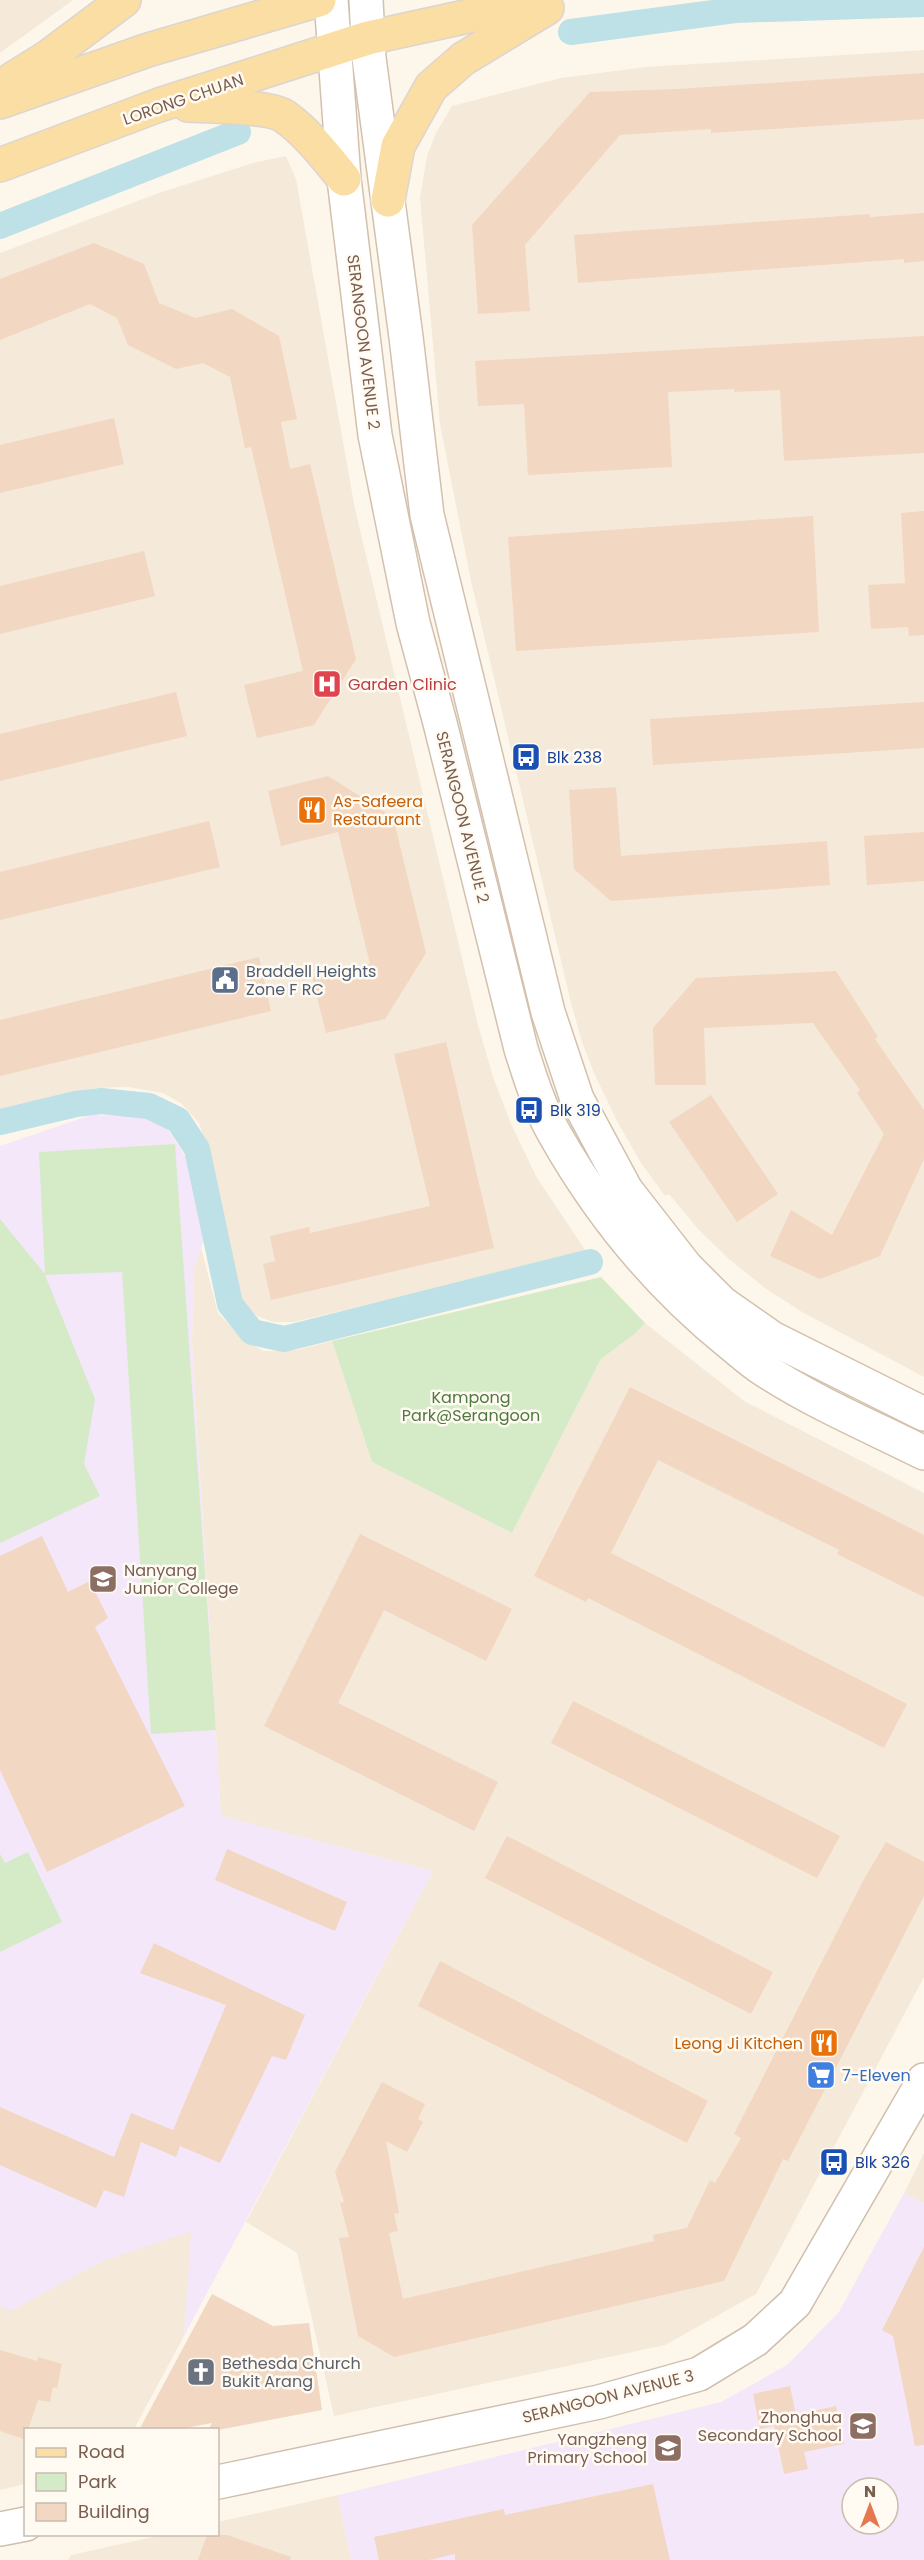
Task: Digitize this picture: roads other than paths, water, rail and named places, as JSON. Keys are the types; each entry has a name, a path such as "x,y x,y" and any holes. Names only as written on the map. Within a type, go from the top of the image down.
{"main road":[{"path":"0,87 48,57 124,0"},
{"path":"0,102 148,50 319,0"},
{"name":"SERANGOON AVENUE 2","path":"331,0 345,179 369,393 398,554 413,623 521,1048 534,1090 554,1132 606,1214 666,1285 700,1319 762,1369 825,1404 924,1453"},
{"path":"366,0 371,81 428,515 548,1012 577,1099 626,1190 686,1267 722,1303 772,1338 924,1414"},
{"name":"LORONG CHUAN","path":"0,165 159,105 368,38 543,0"},
{"path":"388,201 398,146 431,87 463,59 561,0"},
{"path":"159,105 231,106 282,115 316,144 345,179"},
{"name":"SERANGOON AVENUE 3","path":"219,2482 599,2402 699,2374 755,2340 795,2303 924,2080"},
{"path":"0,2529 24,2524"}],"waterway":[{"path":"571,32 735,10 924,4"},
{"path":"0,226 238,132"},
{"path":"0,1122 76,1104 101,1101 149,1106 178,1120 197,1149 230,1304 252,1332 284,1339 590,1262"}],"place":[{"name":"Garden Clinic","path":"327,684"},
{"name":"Blk 238","path":"526,757"},
{"name":"As-Safeera Restaurant","path":"312,810"},
{"name":"Braddell Heights Zone F RC","path":"225,980"},
{"name":"Blk 319","path":"529,1110"},
{"name":"Nanyang Junior College","path":"103,1579"},
{"name":"Leong Ji Kitchen","path":"824,2043"},
{"name":"7-Eleven","path":"821,2075"},
{"name":"Blk 326","path":"834,2162"},
{"name":"Bethesda Church Bukit Arang","path":"201,2372"},
{"name":"Zhonghua Secondary School","path":"863,2426"},
{"name":"Yangzheng Primary School","path":"668,2448"}],"park label":[{"name":"Kampong Park@Serangoon","path":"471,1406"}]}
